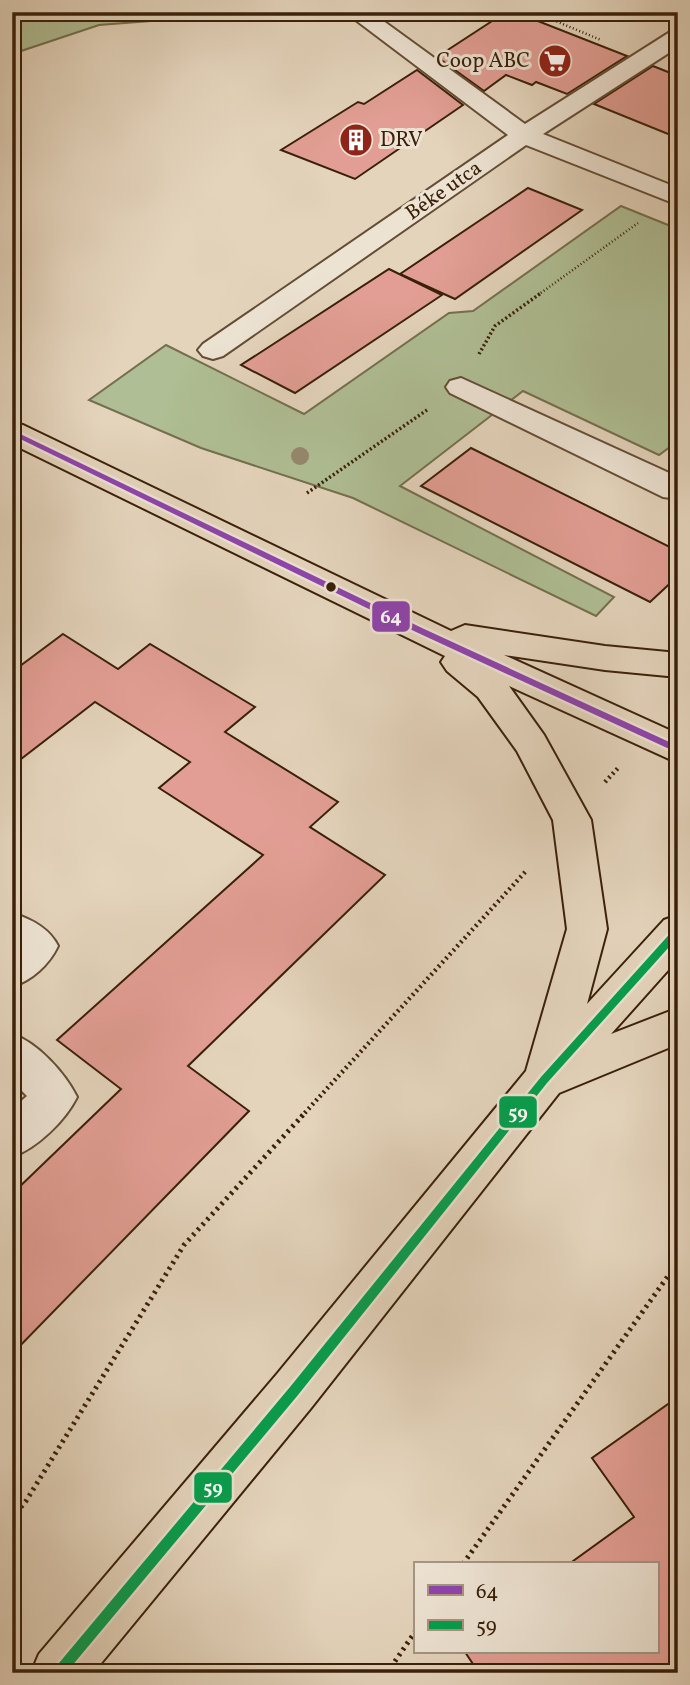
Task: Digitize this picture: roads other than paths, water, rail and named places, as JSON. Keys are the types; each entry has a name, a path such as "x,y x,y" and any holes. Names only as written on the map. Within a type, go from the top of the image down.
{"main road":[{"path":"12,432 419,630 678,750"},
{"path":"419,630 605,658 678,665"},
{"path":"419,630 491,688 531,744 572,820 587,929 544,1080"},
{"path":"58,1673 294,1391 544,1080 678,931"},
{"path":"544,1080 678,1025"}],"street":[{"path":"356,12 524,135 677,196"},
{"name":"Béke utca","path":"213,350 524,135 678,37"},
{"path":"461,387 674,490 678,487"},
{"path":"12,929 38,946 12,970"},
{"path":"12,1052 55,1097 12,1138"}],"place":[{"name":"Coop ABC","path":"555,61"},
{"name":"DRV","path":"356,140"}]}
